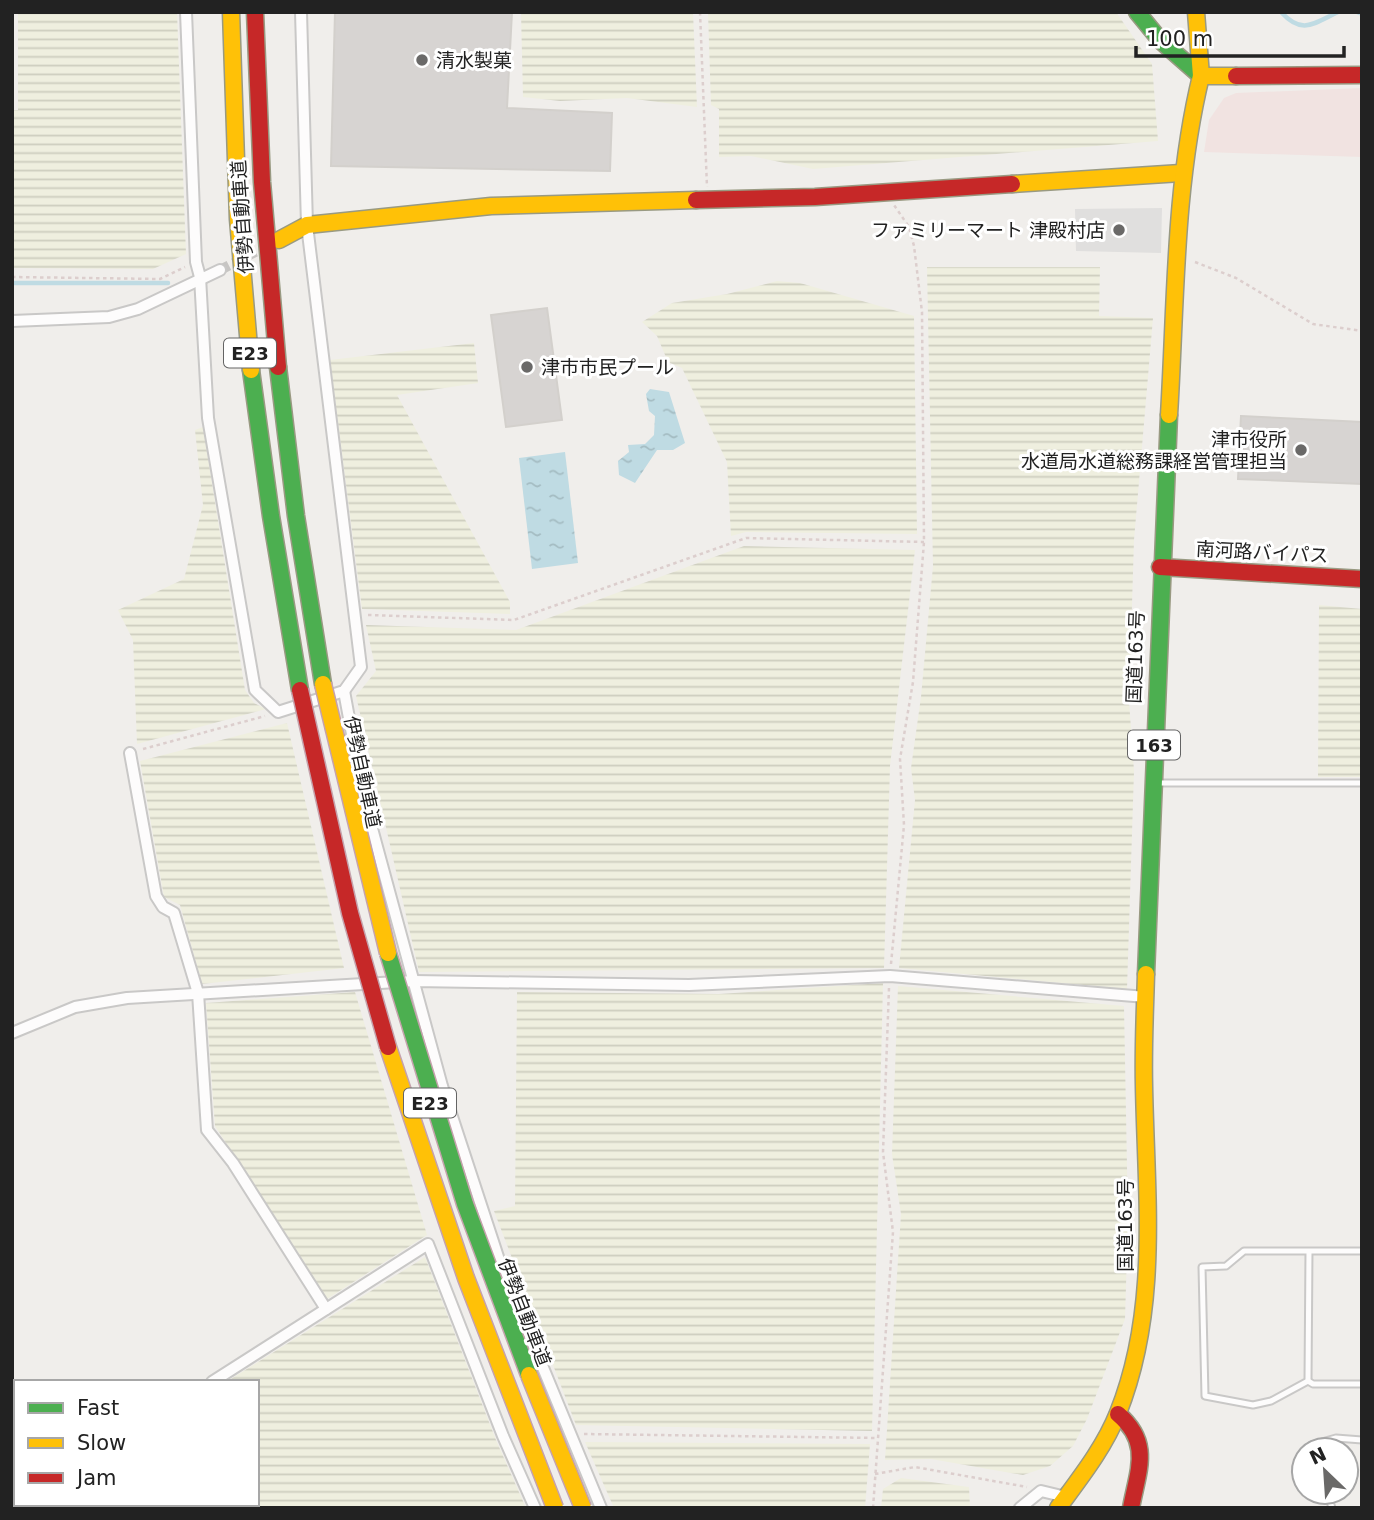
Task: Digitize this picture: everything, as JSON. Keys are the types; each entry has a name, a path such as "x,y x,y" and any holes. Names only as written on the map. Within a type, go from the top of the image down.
{"main road":[{"name":"伊勢自動車道","path":"231,12 236,155 248,341 277,558 300,690 342,879 386,1043 465,1280 555,1508"},
{"name":"伊勢自動車道","path":"255,12 262,219 284,446 323,684 364,874 409,1036 445,1152 531,1384 583,1508"},
{"path":"1137,12 1160,40 1201,76 1362,75"},
{"name":"国道163号","path":"1062,1503 1118,1414 1135,1359 1144,1311 1146,997 1160,567 1181,173 1191,113 1201,76 1196,12"},
{"path":"279,240 307,225 491,206 708,201 1181,173"},
{"name":"南河路バイパス","path":"1160,567 1362,579"},
{"path":"1118,1414 1138,1432 1141,1445 1131,1508"}],"street":[{"path":"186,12 196,262 200,277 208,418 255,690 278,712 344,691 361,667 307,225 302,12"},
{"path":"12,321 108,317 138,309 200,277 220,270"},
{"path":"344,691 364,799 442,1086 501,1266 601,1508"},
{"path":"130,753 156,896 163,907 174,913 198,993 207,1130 233,1163 326,1309"},
{"path":"12,1033 75,1007 127,998 414,981 689,985 890,976 1146,997"},
{"path":"215,1380 428,1244 503,1436 535,1508"},
{"path":"1020,1508 1041,1490 1062,1503"}],"lane":[{"path":"1153,783 1362,783"},
{"path":"1308,1381 1271,1401 1253,1405 1205,1396 1201,1325 1202,1267 1226,1266 1244,1251 1362,1251"},
{"path":"1308,1381 1309,1251"},
{"path":"1308,1381 1313,1384 1362,1384"}],"path":[{"path":"700,12 708,201"},
{"path":"873,1508 893,1232 883,1153 890,976 904,825 900,759 913,682 924,542 925,366 922,312 909,227 886,192"},
{"path":"1175,254 1236,278 1313,324 1362,331"},
{"path":"12,277 160,279 196,262"},
{"path":"354,615 513,620 746,538 924,542"},
{"path":"130,753 278,712"},
{"path":"570,1434 878,1438"},
{"path":"875,1474 915,1467 1041,1490"}],"shaded area":[{"path":"1362,88 1362,157 1204,152 1209,120 1224,98 1236,93"},
{"name":"ファミリーマート 津殿村店","path":"1162,208 1161,253 1076,251 1075,209"}],"green space":[{"path":"18,12 177,12 186,254 153,269 12,268 12,110 18,110"},
{"path":"521,12 693,12 697,107 627,98 560,101 523,97"},
{"path":"708,12 1116,12 1152,64 1158,141 813,169 751,156 719,157 719,109 711,105"},
{"path":"927,267 1100,267 1099,316 1153,318 1134,540 1129,701 1134,771 1127,989 899,968 915,800 911,768 921,697 933,566"},
{"path":"777,281 800,283 914,316 917,534 746,532 731,536 727,462 682,368 668,362 657,336 642,322 672,303 727,294"},
{"path":"474,343 478,383 397,395 510,602 510,614 362,609 330,360"},
{"path":"203,427 245,690 254,703 266,709 137,744 133,640 118,610 184,579 203,505 195,430"},
{"path":"744,546 915,550 890,766 884,968 419,972 356,696 376,671 366,625 516,630"},
{"path":"1319,605 1362,609 1362,777 1318,777"},
{"path":"287,723 344,968 202,984 180,905 164,897 140,761"},
{"path":"883,983 872,1431 576,1425 494,1211 515,1206 517,992 719,994"},
{"path":"898,986 1124,1006 1128,1220 1125,1319 1087,1419 1073,1446 1050,1466 1023,1475 931,1459 885,1460 901,1214 892,1154"},
{"path":"355,992 427,1235 327,1299 215,1126 206,1003"},
{"path":"425,1257 496,1440 526,1508 26,1508 259,1506 259,1380 229,1380"},
{"path":"585,1442 870,1444 865,1508 614,1508"},
{"path":"901,1478 969,1487 970,1508 881,1508 883,1489"}],"water":[{"path":"650,389 669,392 685,443 673,450 657,450 635,483 619,475 618,461 629,452 628,445 645,444 654,435 655,416 649,411 646,394"},
{"path":"565,452 578,563 532,569 519,458"}],"building":[{"name":"清水製菓","path":"335,12 512,12 507,108 612,113 610,171 331,166"},
{"name":"津市市民プール","path":"547,308 562,420 506,427 491,315"},
{"name":"津市役所 水道局水道総務課経営管理担当","path":"1241,416 1362,422 1362,484 1238,479"}],"waterway":[{"path":"1281,12 1288,19 1302,25 1315,23 1338,12"},
{"path":"1357,12 1362,14"},
{"path":"12,283 168,283"}],"tunnel":[{"path":"220,270 267,246"}],"traffic: fast":[{"path":"1137,12 1160,40 1201,76"},
{"path":"278,367 296,516 323,684"},
{"path":"251,370 271,516 300,690"},
{"path":"1146,974 1169,415"},
{"path":"388,953 465,1204 529,1375"}],"traffic: slow":[{"path":"231,12 238,219 251,370"},
{"path":"1196,12 1201,76"},
{"path":"1169,415 1181,202 1192,118 1201,76 1236,76"},
{"path":"1012,184 1181,173"},
{"path":"279,240 307,225 491,206 696,200"},
{"path":"323,684 388,953"},
{"path":"1058,1508 1091,1462 1112,1426 1131,1373 1140,1333 1148,1251 1144,1072 1146,974"},
{"path":"388,1047 466,1278 555,1508"},
{"path":"529,1375 583,1508"}],"traffic: jam":[{"path":"255,12 262,182 278,367"},
{"path":"1236,76 1362,75"},
{"path":"696,200 815,197 1012,184"},
{"path":"1160,567 1362,579"},
{"path":"300,690 350,913 388,1047"},
{"path":"1118,1414 1129,1425 1139,1446 1139,1469 1131,1508"}],"place":[{"name":"清水製菓","path":"422,60"},
{"name":"ファミリーマート 津殿村店","path":"1119,230"},
{"name":"津市市民プール","path":"527,367"},
{"name":"津市役所 水道局水道総務課経営管理担当","path":"1301,450"}]}
